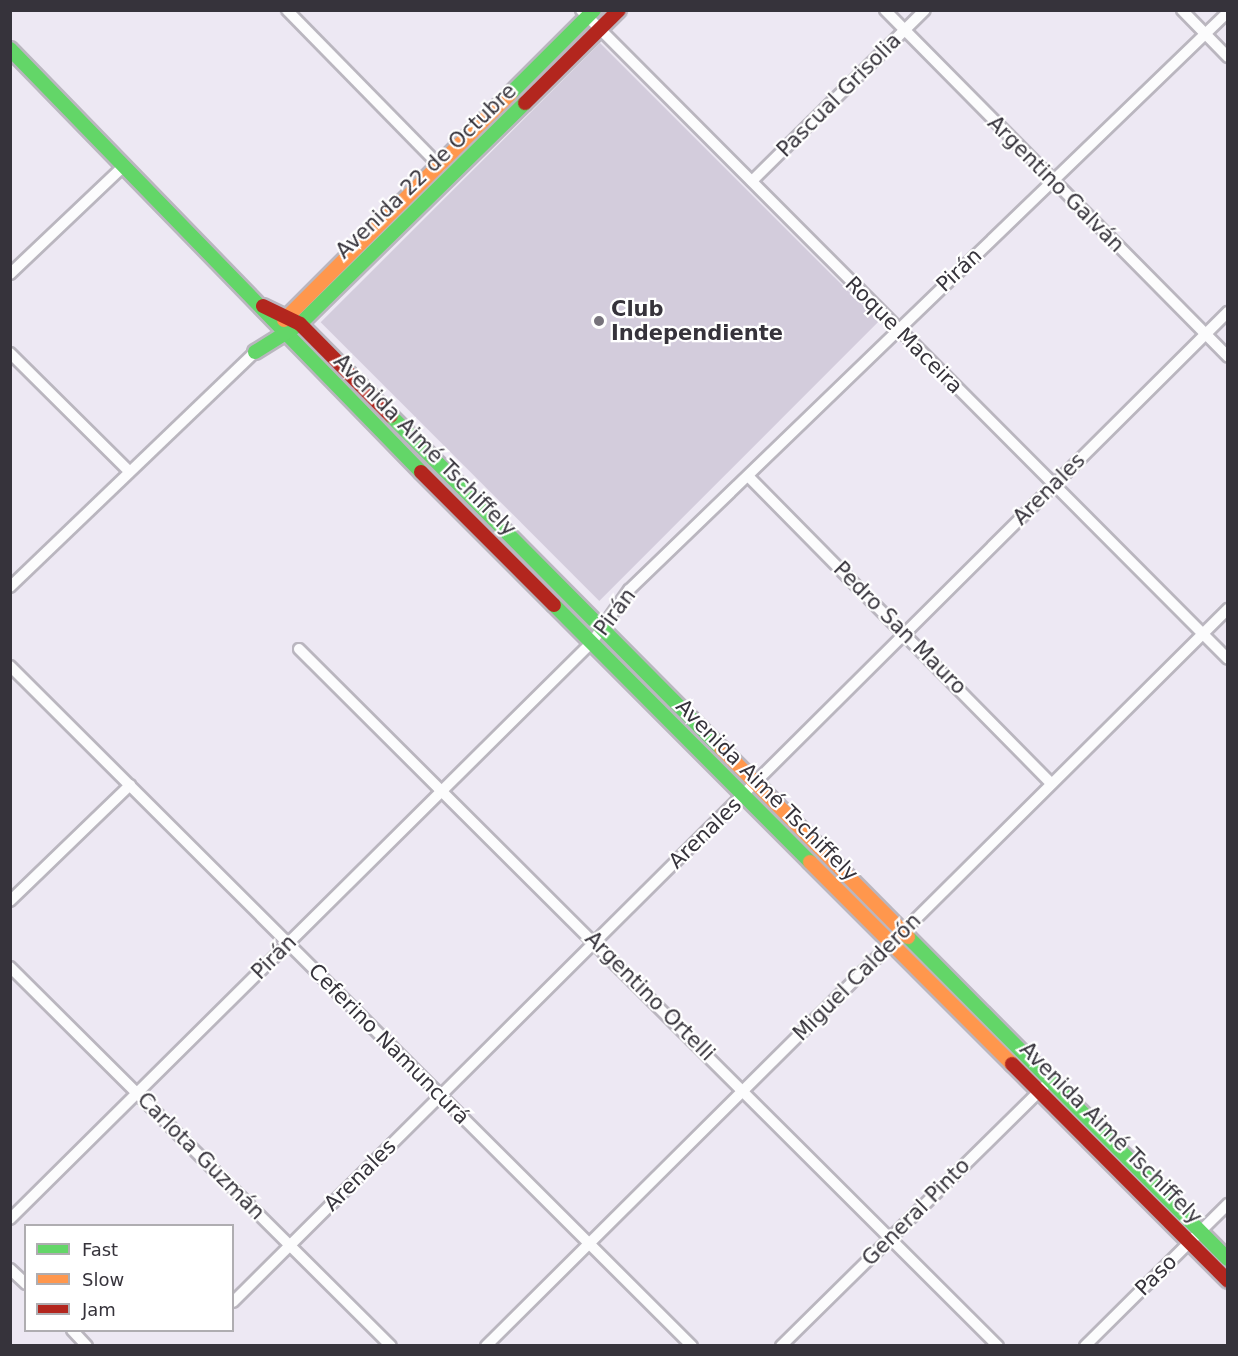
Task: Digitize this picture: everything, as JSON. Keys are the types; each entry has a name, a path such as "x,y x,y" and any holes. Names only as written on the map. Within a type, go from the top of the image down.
{"main road":[{"name":"Avenida 22 de Octubre","path":"255,352 282,332 620,10"},
{"name":"Avenida 22 de Octubre","path":"295,319 588,13"},
{"path":"10,49 263,306 295,319"},
{"name":"Avenida Aimé Tschiffely","path":"263,306 282,332 592,642 742,798 1040,1091 1227,1281"},
{"name":"Avenida Aimé Tschiffely","path":"295,319 602,626 1227,1259"}],"street":[{"name":"Argentino Galván","path":"885,10 1227,357"},
{"name":"Pascual Grisolia","path":"752,181 926,10"},
{"path":"1182,10 1227,57"},
{"path":"287,11 440,166"},
{"name":"Pirán","path":"10,1219 592,642 629,590 1227,12"},
{"name":"Roque Maceira","path":"588,13 1052,486 1227,660"},
{"path":"10,274 124,166"},
{"name":"Arenales","path":"234,1301 593,940 742,798 1227,312"},
{"name":"Avenida 22 de Octubre","path":"10,587 255,352"},
{"path":"10,353 129,471"},
{"name":"Pedro San Mauro","path":"748,476 907,634 1051,783"},
{"name":"Miguel Calderón","path":"486,1346 1227,609"},
{"name":"Argentino Ortelli","path":"299,649 444,789 998,1346"},
{"name":"Ceferino Namuncurá","path":"10,666 692,1346"},
{"path":"10,901 130,785"},
{"name":"Carlota Guzmán","path":"10,967 391,1346"},
{"name":"General Pinto","path":"781,1346 1051,1080"},
{"name":"Paso","path":"1085,1346 1227,1204"},
{"path":"10,1269 24,1282"},
{"path":"74,1332 87,1346"}],"building":[{"name":"Club Independiente","path":"600,43 879,322 599,601 321,322"}],"traffic: fast":[{"path":"510,94 594,10"},
{"path":"10,49 421,472"},
{"path":"255,352 300,324 525,103"},
{"path":"391,416 721,748"},
{"path":"554,605 810,862"},
{"path":"908,937 1228,1259"}],"traffic: slow":[{"path":"284,320 510,94"},
{"path":"721,748 908,937"},
{"path":"810,862 1012,1064"}],"traffic: jam":[{"path":"525,103 619,10"},
{"path":"263,306 300,324 391,416"},
{"path":"421,472 554,605"},
{"path":"1012,1064 1228,1281"}],"place":[{"name":"Club Independiente","path":"599,321"}]}
